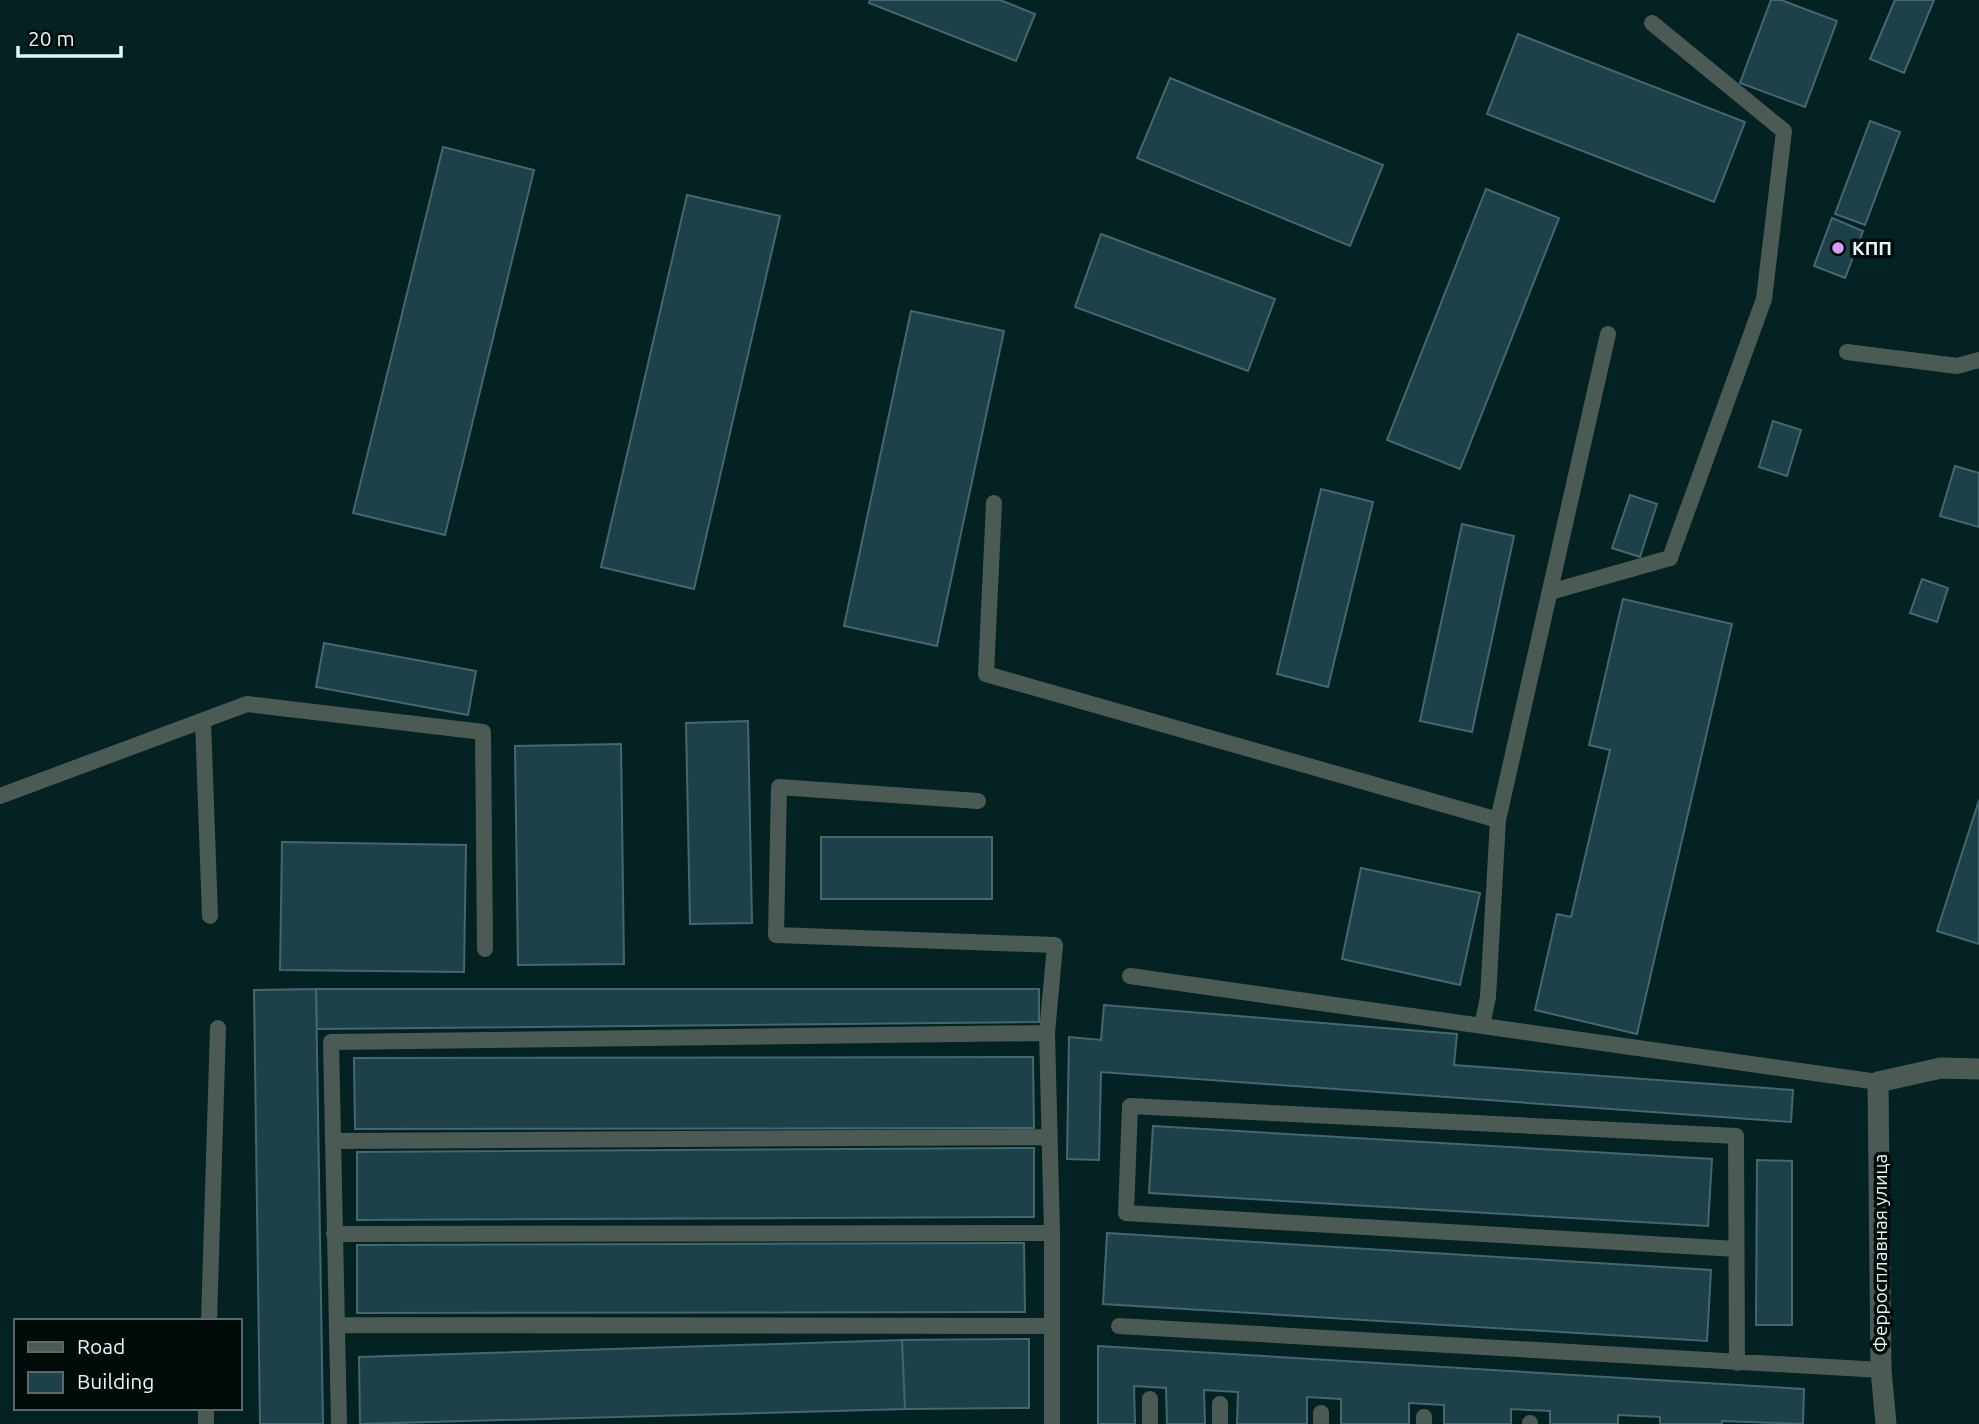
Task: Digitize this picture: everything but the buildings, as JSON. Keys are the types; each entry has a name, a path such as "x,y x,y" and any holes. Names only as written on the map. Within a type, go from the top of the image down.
{"street":[{"path":"1878,1082 1941,1068 1979,1069"},
{"name":"Ферросплавная улица","path":"1878,1082 1881,1370 1886,1424"}],"lane":[{"path":"1550,592 1671,558 1764,299 1784,131 1652,23"},
{"path":"1482,1026 1488,996 1498,820 1608,334"},
{"path":"1847,352 1957,366 1979,360"},
{"path":"994,503 986,674 1498,820"},
{"path":"0,796 247,704 483,732 485,949"},
{"path":"204,721 210,916"},
{"path":"978,801 779,787 776,935 1055,945 1047,1033 1047,1137 1052,1233 1052,1424"},
{"path":"1130,976 1878,1082"},
{"path":"209,1319 218,1028"},
{"path":"339,1424 331,1042 1047,1033"},
{"path":"1736,1249 1126,1213 1130,1105 1736,1136 1737,1363"},
{"path":"333,1141 1047,1137"},
{"path":"334,1234 1052,1233"},
{"path":"337,1325 1051,1326"},
{"path":"1119,1326 1881,1370"},
{"path":"1150,1399 1150,1424"},
{"path":"1220,1404 1220,1424"}],"place":[{"name":"КПП","path":"1838,248"}]}
